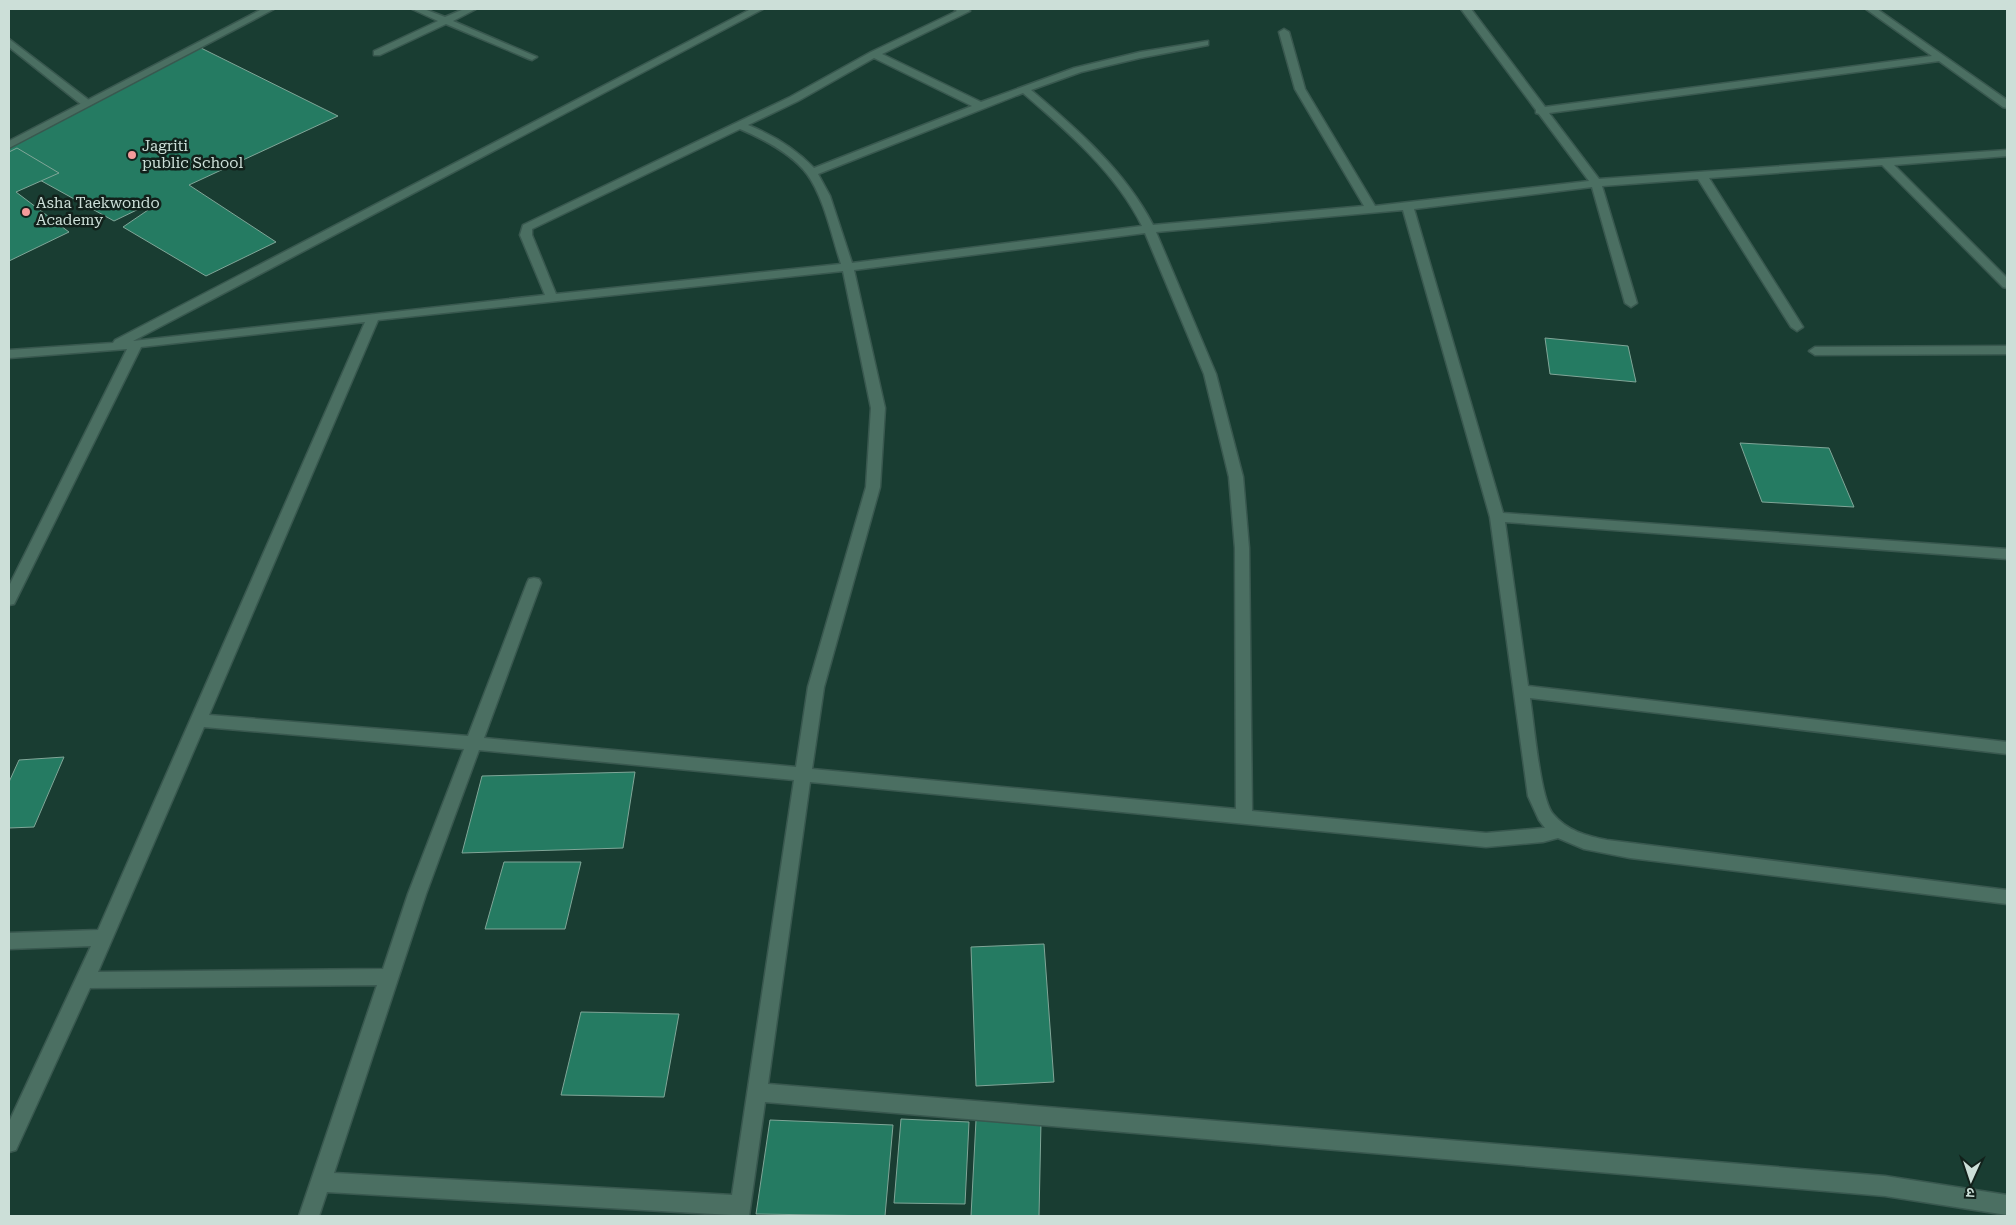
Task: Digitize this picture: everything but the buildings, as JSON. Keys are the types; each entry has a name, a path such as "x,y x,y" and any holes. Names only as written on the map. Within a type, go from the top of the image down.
{"street":[{"path":"9,145 86,103 269,9"},
{"path":"417,9 532,57"},
{"path":"377,53 471,9"},
{"path":"111,347 758,9"},
{"path":"552,298 526,235 527,227 794,99 874,54 965,11 959,9"},
{"path":"1466,9 1540,111 1596,183 1631,303"},
{"path":"1871,9 2007,105"},
{"path":"1284,32 1300,89 1371,208"},
{"path":"9,42 86,103"},
{"path":"812,173 980,106 1078,70 1113,61 1205,43"},
{"path":"874,54 980,106"},
{"path":"1540,111 1942,58"},
{"path":"1024,89 1066,125 1116,178 1137,204 1210,374 1236,477 1242,548 1244,816"},
{"path":"321,1182 740,1211 816,687 872,487 878,432 878,408 848,267 824,196 812,173 790,153 760,134 740,125"},
{"path":"9,354 111,347 373,317 848,267 1149,229 1408,206 1596,183 2007,153"},
{"path":"1885,162 2007,284"},
{"path":"1702,176 1797,326"},
{"path":"1408,206 1497,517 1536,796 1545,816 1559,831 1593,844 1630,851 2007,897"},
{"path":"9,1143 104,938 373,317"},
{"path":"9,600 136,344"},
{"path":"1815,351 2007,350"},
{"path":"1497,517 2007,554"},
{"path":"309,1216 417,894 534,583"},
{"path":"1522,691 2007,748"},
{"path":"199,720 473,743 1486,840 1543,835 1559,831"},
{"path":"9,941 104,938"},
{"path":"84,980 388,977"},
{"path":"757,1092 1885,1186 2007,1206"}],"place":[{"name":"Jagriti public School","path":"132,155"},
{"name":"Asha Taekwondo Academy","path":"26,212"}]}
